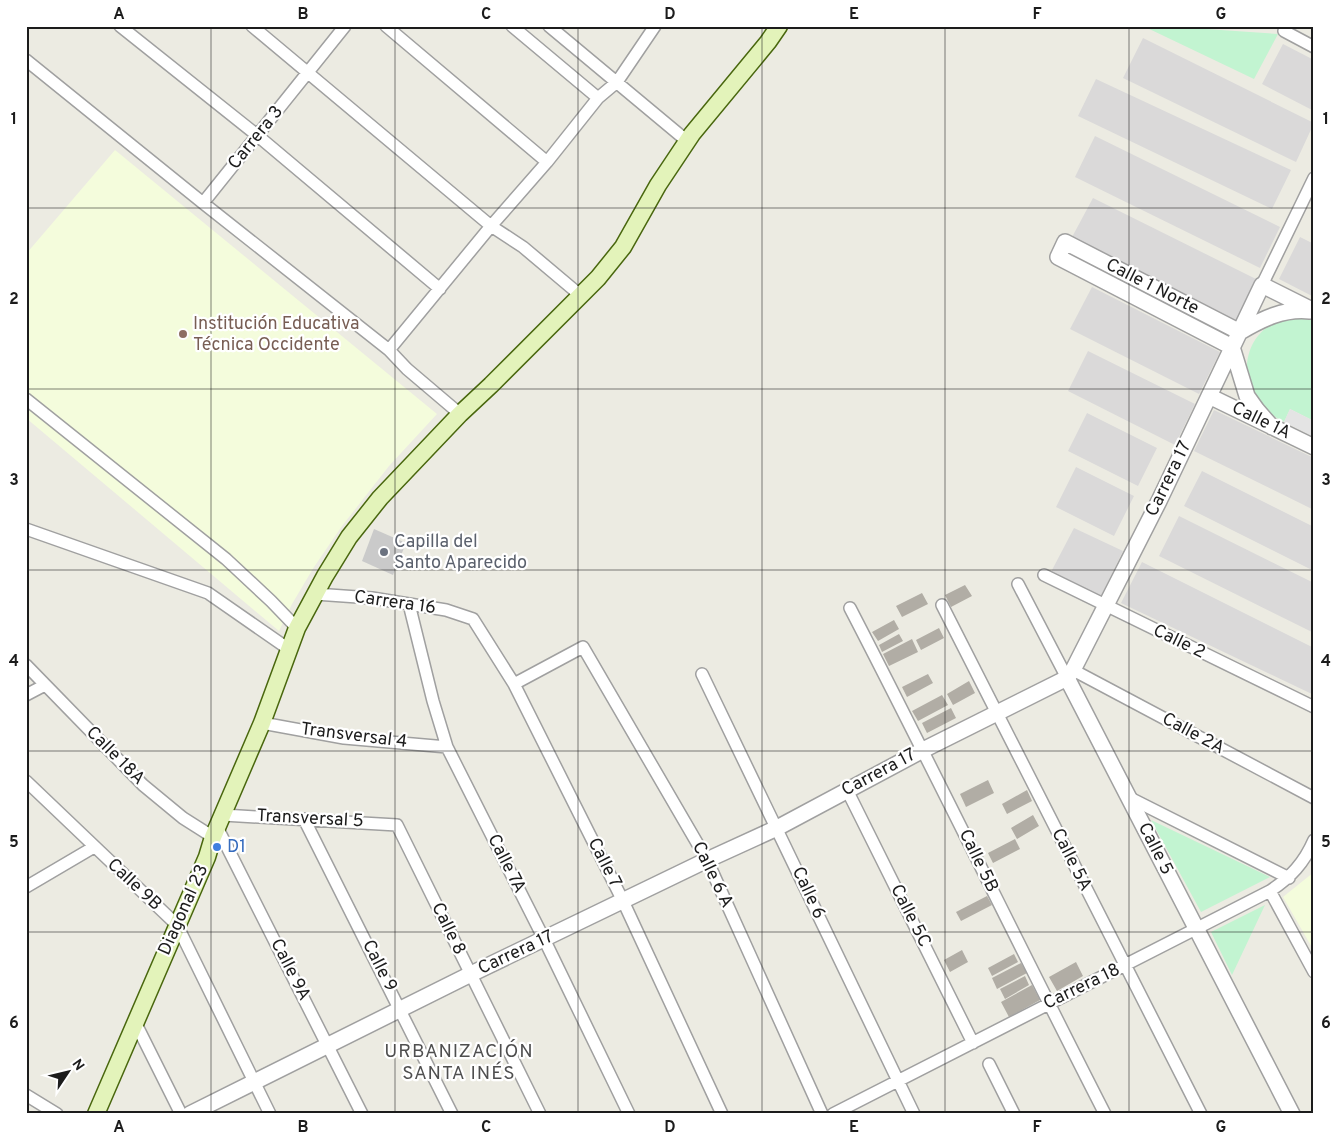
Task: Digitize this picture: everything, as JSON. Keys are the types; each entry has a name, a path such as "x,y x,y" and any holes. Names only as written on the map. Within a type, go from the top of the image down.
{"main road":[{"name":"Diagonal 23","path":"96,1114 207,856 262,723 297,628 349,537 380,498 460,414 598,278 623,247 658,185 687,141 779,26"}],"street":[{"path":"120,26 258,136 440,289"},
{"path":"252,26 491,226 523,247 580,295"},
{"name":"Carrera 3","path":"203,203 345,26"},
{"path":"386,26 547,162"},
{"path":"512,26 598,98"},
{"path":"549,26 687,141"},
{"path":"390,350 598,98 617,82 655,26"},
{"path":"1284,31 1314,47"},
{"path":"26,60 203,203 390,350 407,369 460,414"},
{"name":"Carrera 17","path":"190,1114 471,974 707,860 778,828 923,750 997,715 1070,674 1159,501 1314,178"},
{"name":"Calle 1 Norte","path":"1232,347 1058,257 1065,242 1240,332"},
{"path":"1262,285 1314,311"},
{"path":"1240,332 1268,317 1282,312 1314,311"},
{"path":"1232,347 1247,396 1272,427"},
{"name":"Calle 1A","path":"1208,396 1314,447"},
{"path":"26,399 226,559 272,601 297,628"},
{"path":"26,529 208,593 290,650"},
{"name":"Calle 2","path":"1044,575 1314,707"},
{"name":"Calle 5","path":"1018,584 1070,674 1128,797 1292,1114"},
{"name":"Carrera 16","path":"315,594 372,598 446,610 473,619"},
{"name":"Calle 7A","path":"409,604 432,701 447,747 544,939 629,1114"},
{"name":"Calle 5A","path":"942,605 1201,1114"},
{"name":"Calle 5B","path":"850,608 1105,1114"},
{"name":"Calle 7","path":"473,619 514,684 623,901 722,1114"},
{"name":"Calle 6 A","path":"514,684 583,647 707,860 822,1114"},
{"name":"Calle 18A","path":"26,665 143,785 183,818 218,826"},
{"name":"Calle 6","path":"702,674 778,828 914,1114"},
{"name":"Calle 2A","path":"1070,674 1314,798"},
{"path":"26,695 45,684"},
{"name":"Transversal 4","path":"262,723 344,738 447,747"},
{"name":"Calle 9B","path":"28,786 177,925 270,1114"},
{"name":"Calle 5C","path":"847,790 973,1042"},
{"path":"1128,797 1289,878"},
{"name":"Transversal 5","path":"218,826 304,819 397,824"},
{"name":"Calle 9","path":"304,819 452,1114"},
{"name":"Calle 8","path":"397,824 540,1114"},
{"name":"Calle 9A","path":"218,826 362,1114"},
{"name":"Carrera 18","path":"833,1114 1270,891 1289,878 1308,855 1314,840"},
{"path":"26,887 94,847"},
{"path":"1270,891 1314,972"},
{"path":"135,1022 181,1114"},
{"path":"989,1064 1014,1114"},
{"path":"26,1095 57,1114"}],"shaded area":[{"path":"1143,26 1162,26 1278,34 1254,79"},
{"path":"1143,38 1314,123 1296,162 1123,78"},
{"path":"1283,44 1314,60 1314,111 1262,84"},
{"path":"1096,79 1291,170 1272,209 1078,116"},
{"path":"1095,136 1280,227 1260,268 1075,177"},
{"name":"Institución Educativa Técnica Occidente","path":"115,150 437,414 389,466 342,526 314,567 292,604 279,631 26,418 26,254"},
{"path":"1093,198 1256,279 1236,321 1071,239"},
{"path":"1300,237 1314,244 1314,297 1279,279"},
{"path":"1092,287 1220,352 1199,394 1070,329"},
{"path":"1295,317 1314,320 1314,421 1290,409 1284,422 1270,413 1262,407 1253,394 1247,374 1249,353 1259,335 1276,322"},
{"path":"1088,351 1195,404 1175,445 1068,391"},
{"path":"1290,409 1314,421 1314,437 1284,422"},
{"path":"1214,410 1314,458 1314,510 1194,451"},
{"path":"1087,413 1157,448 1138,486 1068,451"},
{"path":"1076,467 1134,496 1114,536 1056,507"},
{"path":"1202,471 1314,527 1314,571 1184,506"},
{"path":"1179,516 1314,583 1314,633 1159,556"},
{"path":"1074,528 1123,551 1101,596 1051,572"},
{"name":"Capilla del Santo Aparecido","path":"374,529 406,543 393,575 362,561"},
{"path":"1142,562 1314,648 1314,695 1121,603"},
{"path":"1151,820 1270,877 1201,912"},
{"path":"1314,872 1314,951 1283,897"},
{"path":"1265,905 1232,975 1211,932"}],"building":[{"path":"965,585 972,596 951,607 945,595"},
{"path":"922,593 928,604 902,617 896,606"},
{"path":"894,620 899,629 878,641 872,632"},
{"path":"939,628 944,638 921,650 916,640"},
{"path":"899,634 903,641 882,652 879,645"},
{"path":"912,639 918,652 889,666 883,654"},
{"path":"928,674 933,683 907,697 902,687"},
{"path":"969,681 975,693 953,705 947,694"},
{"path":"942,695 948,705 918,721 912,711"},
{"path":"951,708 956,718 927,733 922,723"},
{"path":"988,780 994,793 966,807 960,794"},
{"path":"1027,790 1032,801 1007,814 1002,804"},
{"path":"1033,815 1039,826 1017,839 1011,828"},
{"path":"1015,839 1020,849 993,863 988,853"},
{"path":"987,896 992,905 961,921 956,912"},
{"path":"962,950 968,962 950,972 944,960"},
{"path":"1014,954 1018,962 992,976 988,968"},
{"path":"1076,962 1083,976 1057,991 1049,977"},
{"path":"1021,963 1027,973 997,989 992,978"},
{"path":"1025,976 1029,985 1005,999 1000,989"},
{"path":"1032,985 1040,1000 1009,1017 1001,1002"}],"place":[{"name":"Institución Educativa Técnica Occidente","path":"183,334"},
{"name":"Capilla del Santo Aparecido","path":"384,552"},
{"name":"D1","path":"217,847"}],"district":[{"name":"URBANIZACIÓN SANTA INÉS","path":"459,1063"}]}
